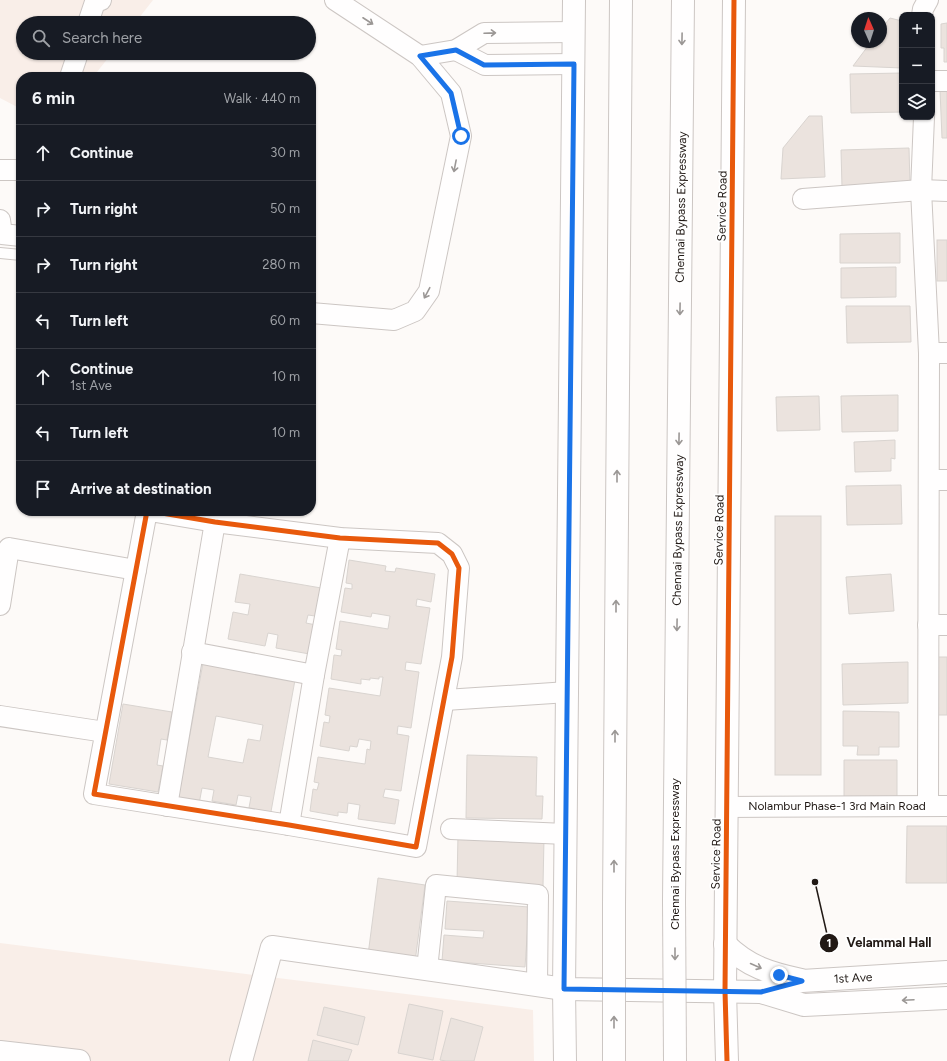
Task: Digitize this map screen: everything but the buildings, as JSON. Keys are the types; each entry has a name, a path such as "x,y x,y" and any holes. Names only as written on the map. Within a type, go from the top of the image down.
{"main road":[{"path":"565,1061 564,989 574,0"},
{"path":"614,1061 621,0"},
{"name":"Chennai Bypass Expressway","path":"675,1061 674,901 683,0"},
{"name":"Service Road","path":"727,1061 725,944 734,0"},
{"path":"725,944 735,954 748,963 779,975 802,981"},
{"path":"241,1061 272,947 564,989 761,992 804,1005 947,998"},
{"name":"1st Ave","path":"761,992 802,981 947,972"},
{"path":"0,1052 79,1061"}],"street":[{"path":"90,16 95,2 101,0"},
{"path":"316,313 394,320 415,311 430,291 461,136 451,93 420,56 335,0"},
{"path":"922,12 928,0"},
{"path":"420,56 456,50 484,33 574,32"},
{"path":"456,50 484,65 574,64"},
{"path":"72,72 76,60"},
{"path":"935,81 947,80"},
{"path":"924,120 920,190 938,353 937,806"},
{"path":"0,170 16,170"},
{"path":"802,199 920,190 947,191"},
{"path":"0,220 2,234 16,235"},
{"path":"146,516 94,794 416,846 452,657 459,568 452,554 438,544 340,538 180,516"},
{"path":"167,806 215,522"},
{"path":"289,825 314,675 340,538"},
{"path":"1,593 8,548 136,570"},
{"path":"192,652 314,675"},
{"path":"445,700 568,692"},
{"path":"0,716 105,732"},
{"name":"Nolambur Phase-1 3rd Main Road","path":"726,806 937,806"},
{"path":"451,829 566,834"},
{"path":"427,969 436,885 538,894 537,986"}],"lane":[{"path":"0,253 16,255"}],"shaded area":[{"path":"0,0 153,0 140,16 16,16 16,60 106,60 97,72 16,72 16,106 0,98"},
{"path":"0,943 533,1010 534,1061 0,1061"}],"cycle path":[{"path":"727,1061 725,991 734,0"},
{"path":"146,516 94,794 416,847 452,657 459,568 452,554 438,543 340,538 180,516"}],"place":[{"name":"Velammal Hall","path":"815,882"}],"route":[{"path":"461,136 451,93 420,56 456,50 484,65 574,64 564,989 761,992 802,981 779,975"}]}
